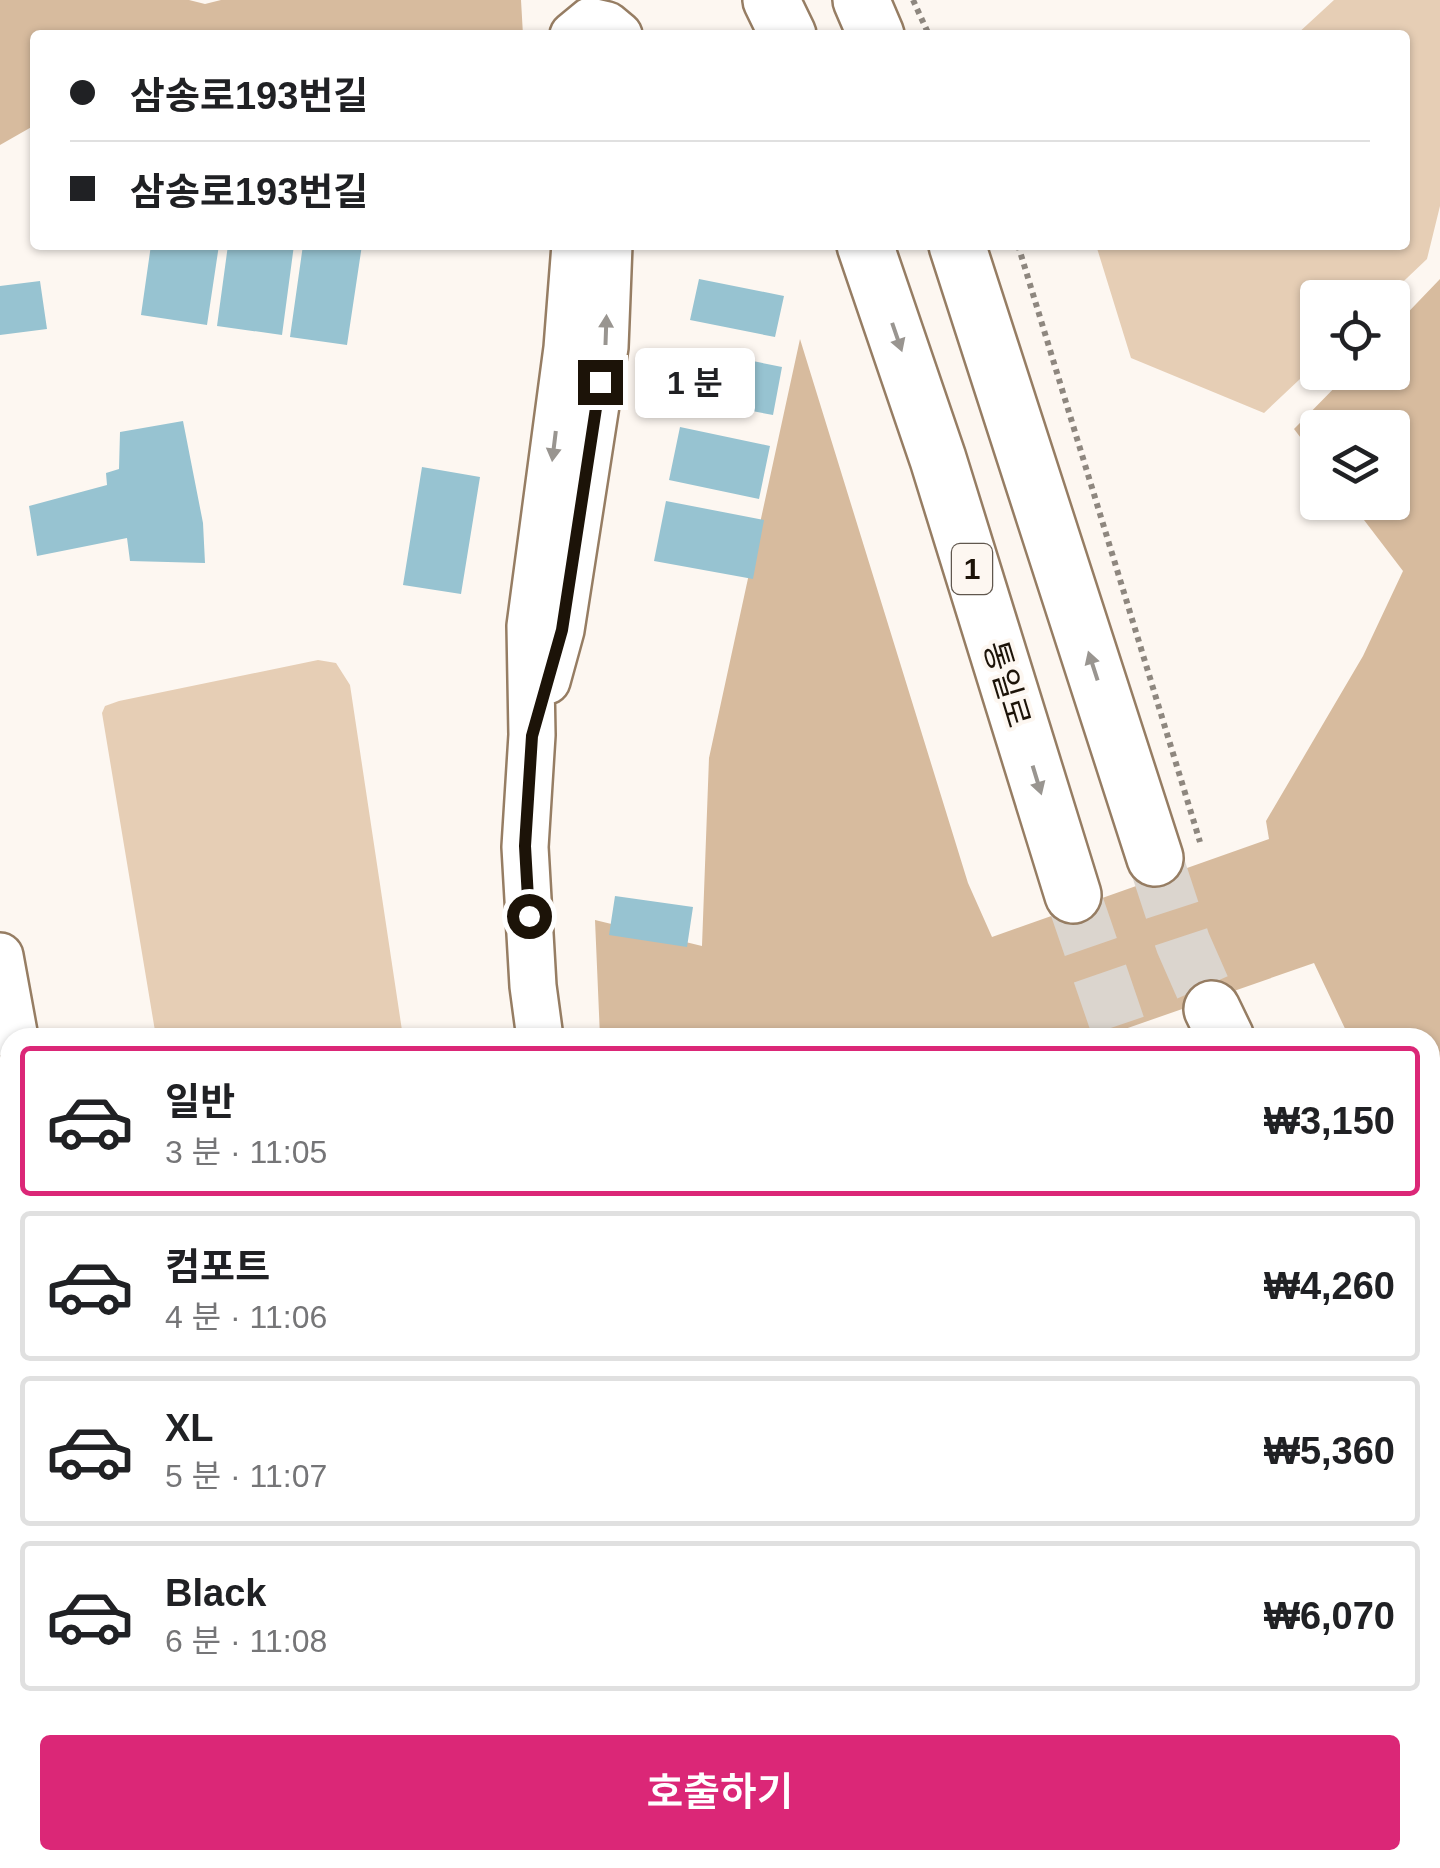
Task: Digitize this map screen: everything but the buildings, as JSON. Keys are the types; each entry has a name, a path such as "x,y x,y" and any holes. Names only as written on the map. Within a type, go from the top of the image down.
{"main road":[{"path":"771,0 786,30"},
{"path":"861,0 874,30"},
{"name":"통일로","path":"867,250 944,478 1073,895"},
{"path":"959,250 1178,850"}],"street":[{"path":"573,23 590,21 614,30"},
{"path":"539,1028 525,846 532,736 530,626 567,348 575,250"},
{"path":"532,736 564,611 605,347 608,250"},
{"path":"0,956 13,1028"}],"path":[{"path":"912,0 927,30"},
{"path":"1019,250 1178,850"}],"shaded area":[{"path":"0,0 189,0 205,4 221,0 521,0 523,30 30,30 30,128 0,145"},
{"path":"1334,0 1440,0 1440,206 1427,259 1405,280 1300,280 1300,379 1264,413 1131,358 1098,250 1410,250 1410,30 1301,30"},
{"path":"1440,279 1440,1028 1345,1028 1314,963 1128,1028 600,1028 595,920 702,946 709,758 800,339 968,883 992,937 1269,839 1266,821 1363,656 1403,571 1364,520 1410,520 1410,410 1313,410 1332,390 1410,390 1410,310"},
{"path":"318,660 336,663 350,685 402,1028 154,1028 102,713 105,706"}],"tunnel":[{"path":"1155,858 1183,943 1212,1009"},
{"path":"1073,895 1119,1028"}],"route":[{"path":"529,916 525,846 532,736 562,630 600,382"}]}
